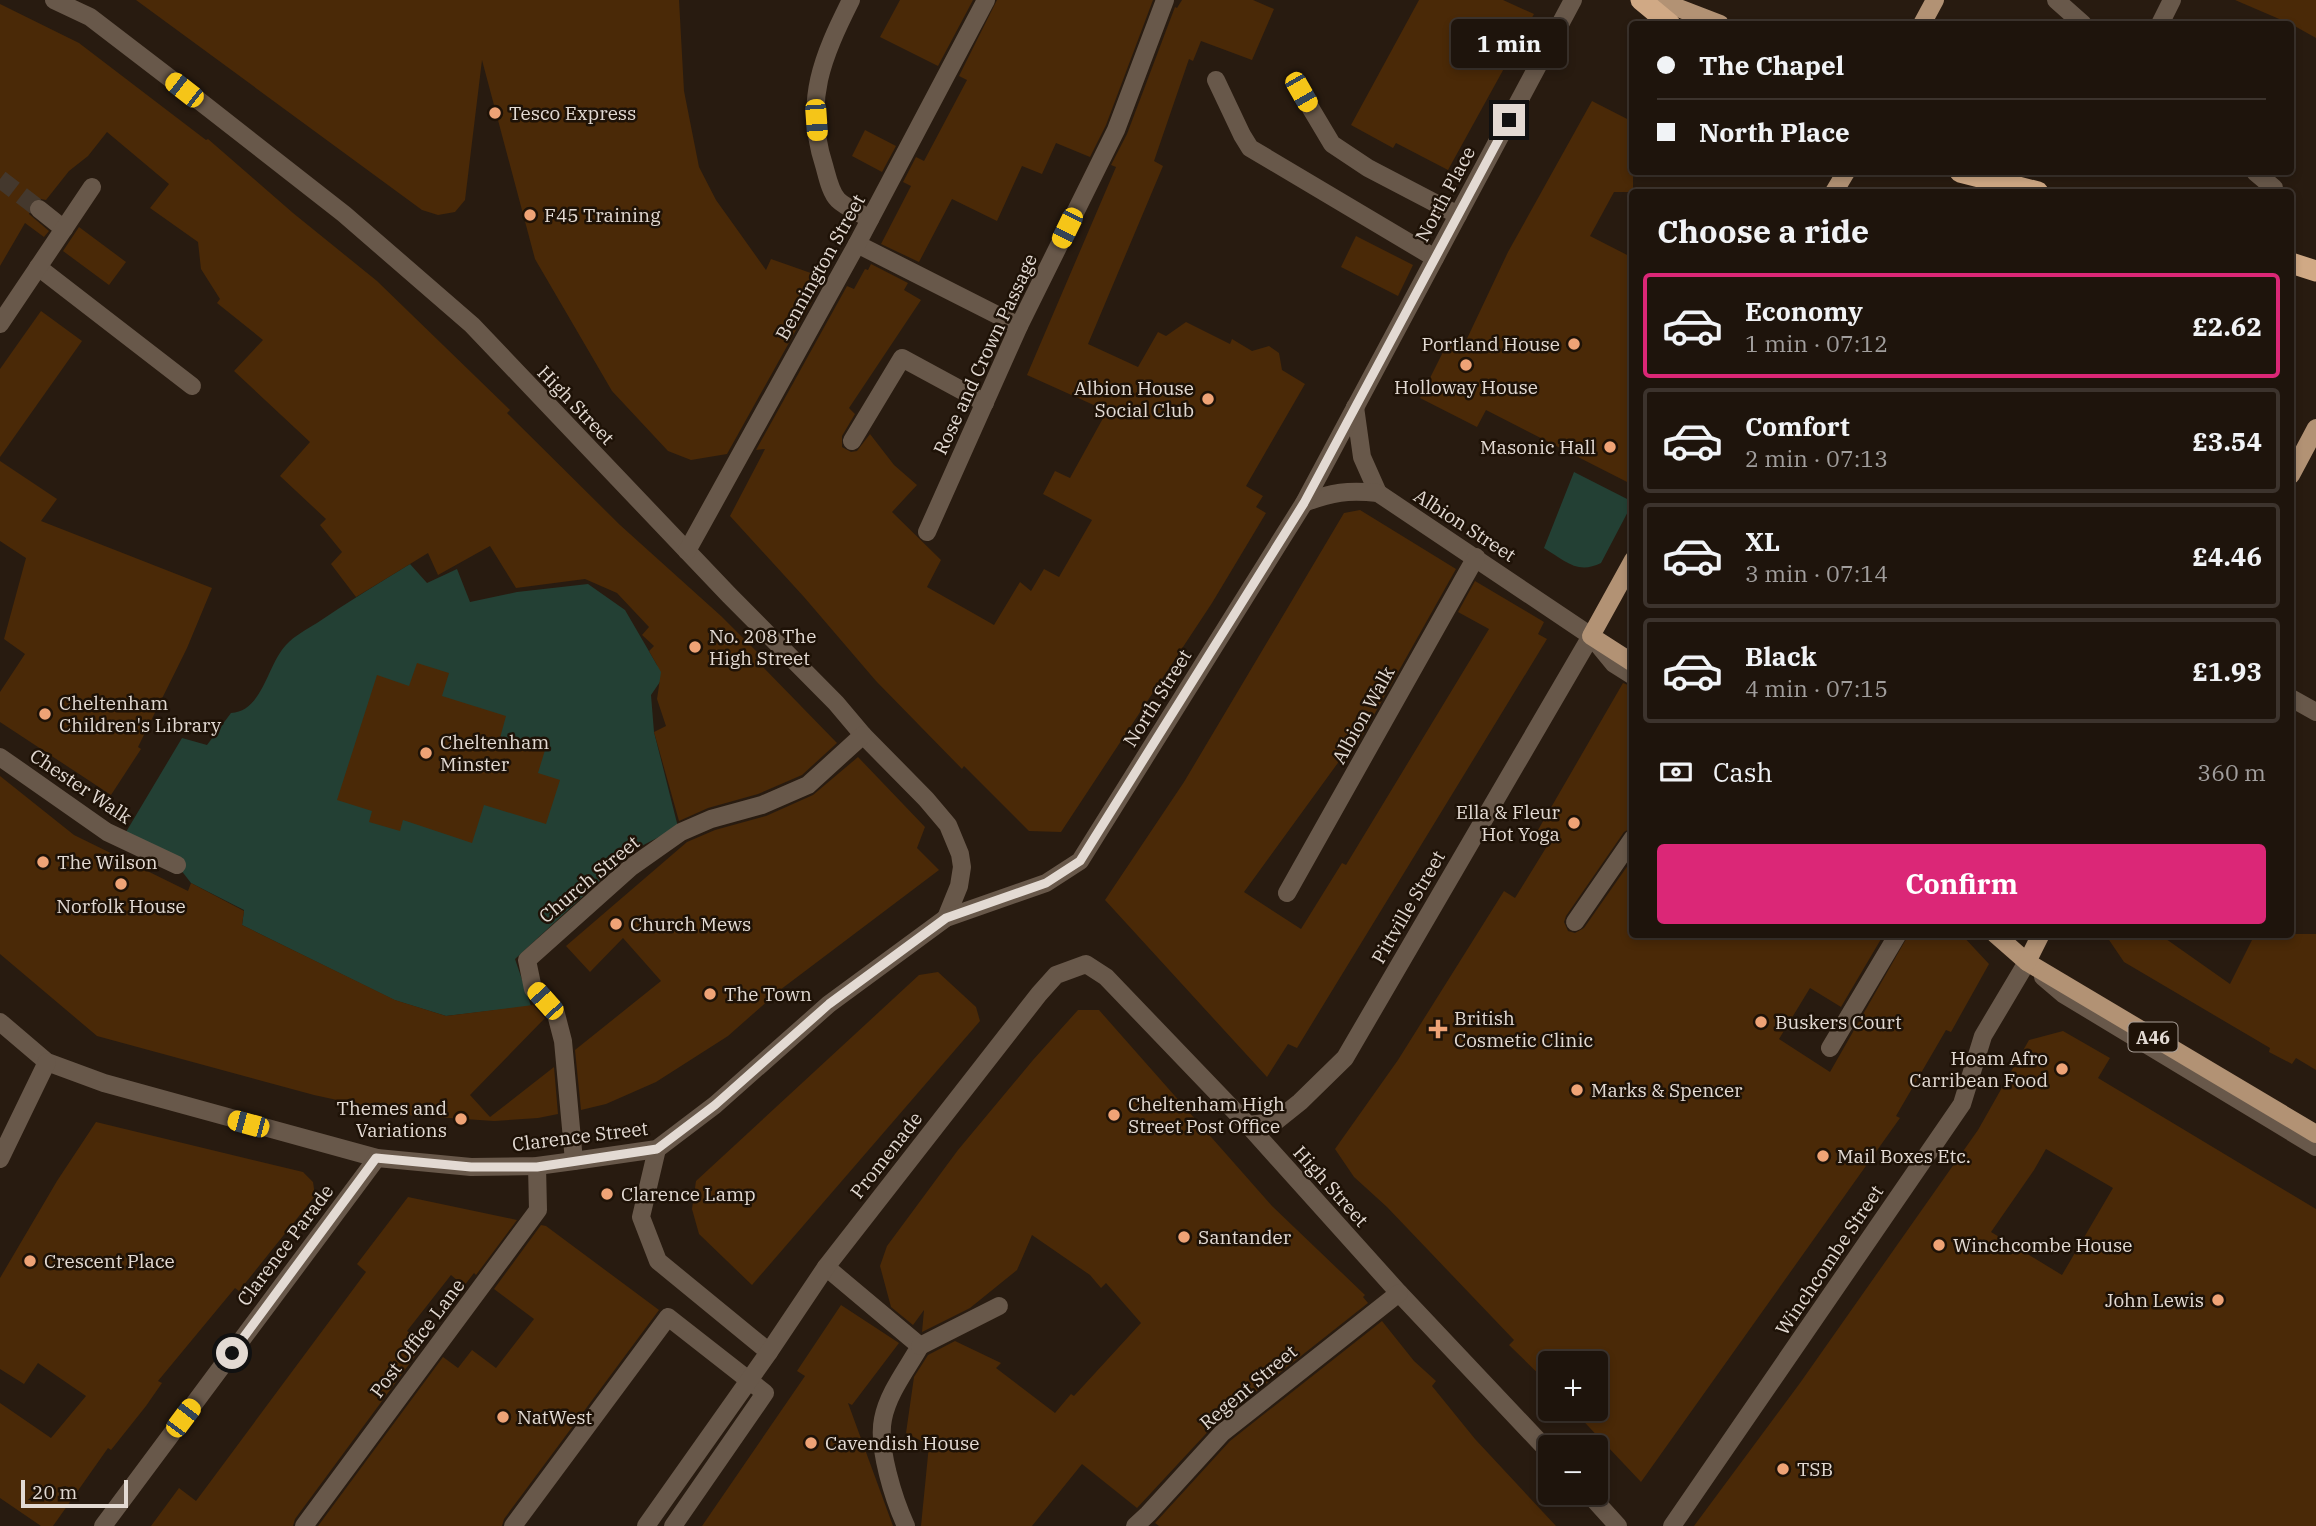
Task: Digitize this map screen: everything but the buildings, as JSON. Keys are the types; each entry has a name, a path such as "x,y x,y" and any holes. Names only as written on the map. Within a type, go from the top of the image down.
{"highway":[{"path":"1641,0 1666,21"},
{"path":"1972,175 2026,189"},
{"path":"2294,264 2316,271"}],"main road":[{"path":"1658,0 1712,21"},
{"path":"1921,21 1935,0"},
{"path":"2294,469 2316,428"},
{"path":"1591,636 1629,567"},
{"name":"Albion Street","path":"1591,636 1629,660"},
{"name":"A46","path":"1999,938 2026,962 2316,1133"},
{"name":"Winchcombe Street","path":"2026,962 2039,938"}],"street":[{"name":"High Street","path":"54,0 90,17 344,214 472,325 836,703 948,824 960,854 962,867 959,886 946,918"},
{"path":"90,17 98,0"},
{"path":"851,0 825,55 818,77 818,140 828,180 837,199 870,219"},
{"name":"Bennington Street","path":"687,551 857,244 986,0"},
{"name":"Rose and Crown Passage","path":"927,532 1019,326 1116,130 1165,0"},
{"name":"North Place","path":"1304,503 1573,0"},
{"path":"2056,0 2080,21"},
{"path":"2162,21 2172,0"},
{"path":"1216,80 1250,148 1435,258"},
{"path":"1301,92 1332,144 1368,169 1458,215"},
{"path":"2259,175 2274,188"},
{"path":"0,324 92,187"},
{"path":"39,209 64,229"},
{"path":"857,244 1019,326"},
{"path":"38,267 192,386"},
{"path":"852,441 902,358 985,403"},
{"path":"1355,407 1362,457 1378,493"},
{"path":"1304,503 1327,494 1351,490 1378,493"},
{"name":"Albion Street","path":"1378,493 1591,636 1614,664 1629,673"},
{"name":"North Street","path":"1025,892 1046,883 1080,861 1304,503"},
{"name":"Albion Walk","path":"1287,893 1476,557"},
{"name":"Pittville Street","path":"1248,1125 1275,1122 1300,1102 1345,1058 1591,636"},
{"path":"2294,700 2316,712"},
{"name":"Church Street","path":"575,1161 563,1041 556,1014 533,989 527,960 630,868 681,832 711,819 762,805 808,785 863,735"},
{"name":"Chester Walk","path":"0,757 107,832 177,866"},
{"path":"1575,922 1629,844"},
{"name":"Clarence Street","path":"0,1022 47,1062 117,1087 376,1158 471,1167 537,1167 657,1149 715,1105 829,1004 946,918 1025,892"},
{"path":"1830,1048 1896,938"},
{"path":"1993,938 2063,994 2316,1147"},
{"name":"Winchcombe Street","path":"1672,1526 1962,1104 1983,1037 2026,962"},
{"name":"High Street","path":"1071,969 1106,977 1248,1125 1399,1293 1538,1440"},
{"name":"Promenade","path":"646,1526 826,1267 1071,969"},
{"path":"0,1159 47,1062"},
{"path":"657,1149 641,1217 658,1261 769,1352"},
{"name":"Clarence Parade","path":"103,1526 376,1158"},
{"name":"Post Office Lane","path":"304,1526 538,1210 537,1167"},
{"path":"826,1267 920,1346"},
{"name":"Regent Street","path":"1141,1520 1222,1433 1399,1293"},
{"path":"906,1526 895,1497 882,1444 882,1421 889,1400 920,1346 999,1306"},
{"path":"513,1526 668,1317 765,1393 673,1526"},
{"path":"1599,1505 1618,1526"}],"green space":[{"path":"1574,472 1629,500 1629,510 1601,563 1578,567 1544,548"},
{"path":"410,564 427,583 457,569 470,602 517,592 588,584 625,610 657,665 666,673 651,695 654,732 678,827 632,851 515,959 531,1006 446,1016 394,1000 242,925 244,910 191,883 177,865 126,832 182,738 207,745 231,713 242,710 257,696 279,654 289,642"}],"tunnel":[{"path":"0,179 39,209"}],"place":[{"name":"Tesco Express","path":"495,113"},
{"name":"F45 Training","path":"530,215"},
{"name":"Portland House","path":"1574,344"},
{"name":"Holloway House","path":"1466,365"},
{"name":"Albion House Social Club","path":"1208,399"},
{"name":"Masonic Hall","path":"1610,447"},
{"name":"No. 208 The High Street","path":"695,647"},
{"name":"Cheltenham Children's Library","path":"45,714"},
{"name":"Cheltenham Minster","path":"426,753"},
{"name":"Ella & Fleur Hot Yoga","path":"1574,823"},
{"name":"The Wilson","path":"43,862"},
{"name":"Norfolk House","path":"121,884"},
{"name":"Church Mews","path":"616,924"},
{"name":"The Town","path":"710,994"},
{"name":"Buskers Court","path":"1761,1022"},
{"name":"British Cosmetic Clinic","path":"1438,1029"},
{"name":"Hoam Afro Carribean Food","path":"2062,1069"},
{"name":"Marks & Spencer","path":"1577,1090"},
{"name":"Cheltenham High Street Post Office","path":"1114,1115"},
{"name":"Themes and Variations","path":"461,1119"},
{"name":"Mail Boxes Etc.","path":"1823,1156"},
{"name":"Clarence Lamp","path":"607,1194"},
{"name":"Santander","path":"1184,1237"},
{"name":"Winchcombe House","path":"1939,1245"},
{"name":"Crescent Place","path":"30,1261"},
{"name":"John Lewis","path":"2218,1300"},
{"name":"NatWest","path":"503,1417"},
{"name":"Cavendish House","path":"811,1443"},
{"name":"TSB","path":"1783,1469"}],"route":[{"path":"232,1353 376,1158 471,1167 537,1167 657,1149 715,1105 829,1004 946,918 1025,892 1046,883 1080,861 1304,503 1509,120"}]}
